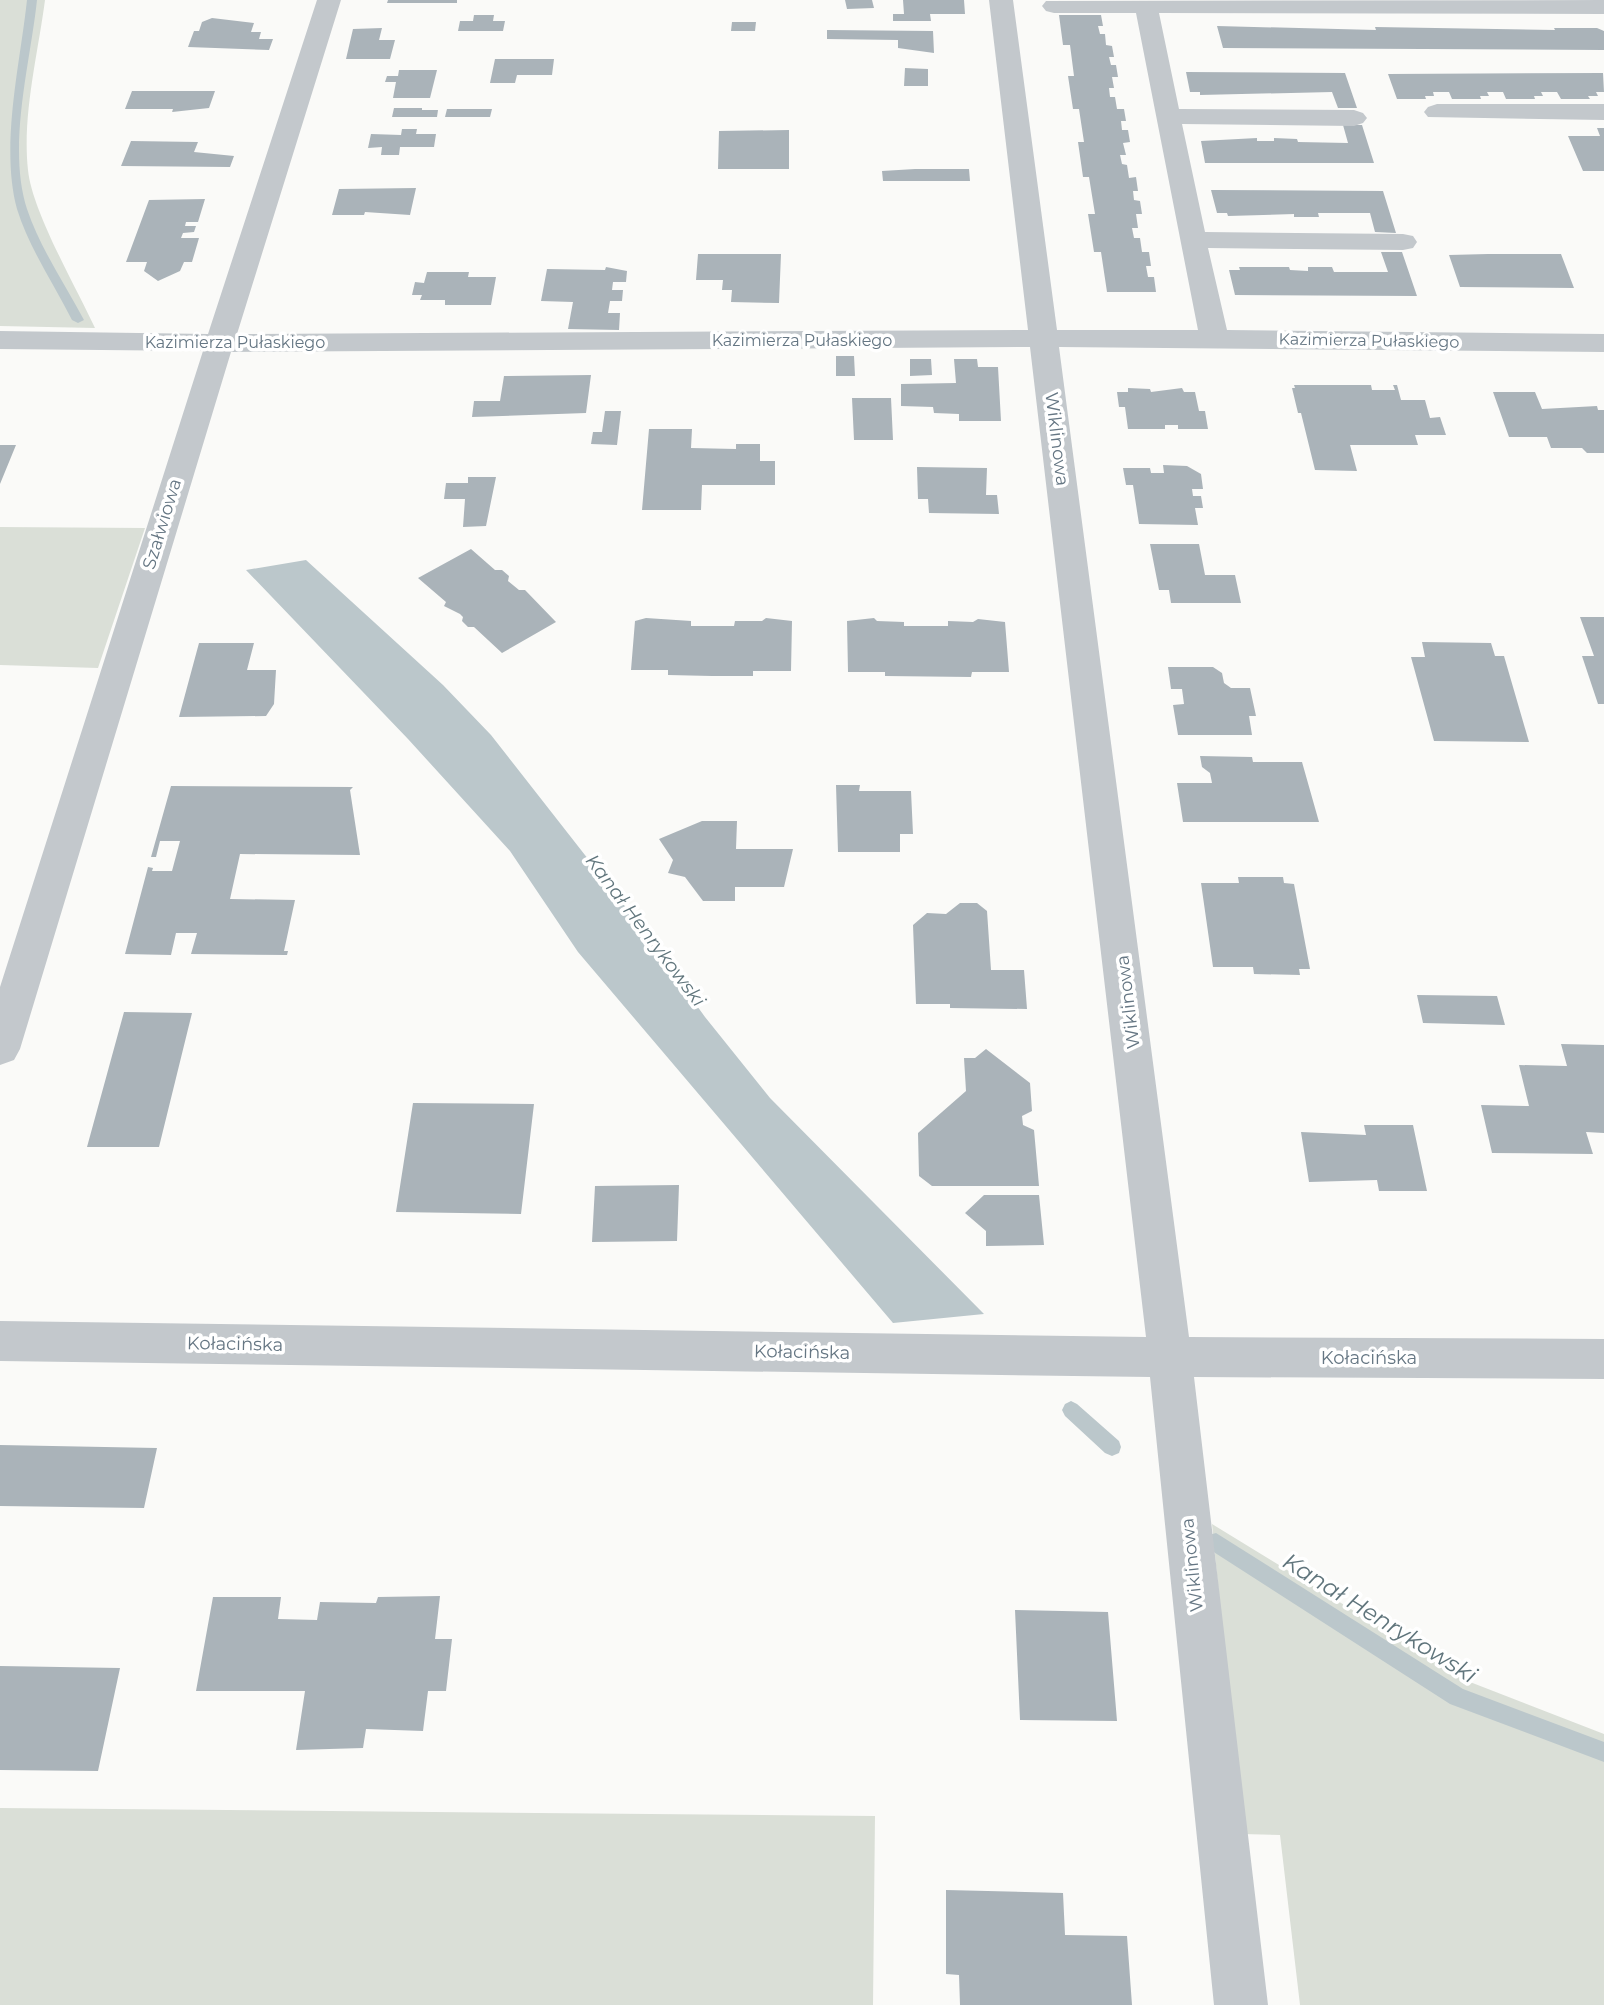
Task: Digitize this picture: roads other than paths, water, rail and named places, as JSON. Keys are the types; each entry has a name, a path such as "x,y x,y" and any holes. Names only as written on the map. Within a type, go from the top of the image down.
{"street":[{"name":"Szałwiowa","path":"0,1049 328,0"},
{"name":"Wiklinowa","path":"1001,0 1094,723 1241,2005"},
{"path":"1054,6 1604,8"},
{"path":"1146,6 1215,338"},
{"path":"1437,111 1604,112"},
{"path":"1167,116 1354,118"},
{"path":"1193,240 1403,242"},
{"name":"Kazimierza Pułaskiego","path":"0,340 219,343 1215,338 1604,342"},
{"name":"Kołacińska","path":"0,1341 1168,1357 1604,1359"}],"waterway":[{"name":"Kanał Henrykowski","path":"32,0 15,135 17,187 22,209 34,237 78,320"},
{"name":"Kanał Henrykowski","path":"1071,1410 1112,1447"},
{"name":"Kanał Henrykowski","path":"1216,1542 1457,1697 1604,1752"}]}
